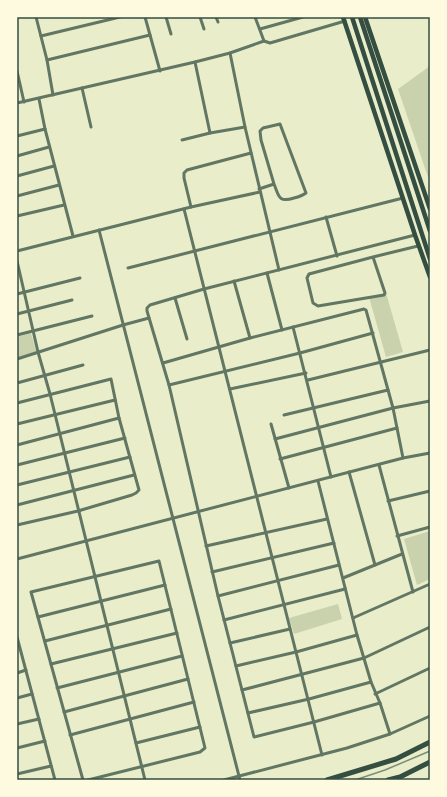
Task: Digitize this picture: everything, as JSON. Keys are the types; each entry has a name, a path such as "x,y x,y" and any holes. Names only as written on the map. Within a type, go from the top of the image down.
{"highway":[{"path":"327,780 341,778 396,759 430,742"},
{"path":"388,780 401,778 430,762"}],"main road":[{"path":"352,17 430,258"},
{"path":"360,17 430,231"},
{"path":"365,17 430,209"},
{"path":"344,19 402,198 430,277"}],"street":[{"path":"36,17 47,60 53,95"},
{"path":"41,36 120,17"},
{"path":"151,17 146,18 160,70"},
{"path":"166,17 171,34"},
{"path":"200,17 204,29"},
{"path":"216,17 218,22"},
{"path":"256,17 264,41"},
{"path":"260,29 303,17"},
{"path":"17,103 195,62 230,53 264,41 270,43 344,19"},
{"path":"47,60 150,35"},
{"path":"230,53 259,191 279,270"},
{"path":"195,62 210,133"},
{"path":"17,72 24,102"},
{"path":"82,88 91,127"},
{"path":"39,99 44,129 73,236"},
{"path":"280,124 306,193 297,197 282,200 274,184 261,140 260,131 263,128 280,124"},
{"path":"182,140 245,127"},
{"path":"17,136 44,129"},
{"path":"17,156 49,147"},
{"path":"191,207 184,178 184,173 187,170 251,153"},
{"path":"17,176 54,166"},
{"path":"17,251 259,191 274,184"},
{"path":"17,196 59,185"},
{"path":"128,268 402,198"},
{"path":"17,216 64,205"},
{"path":"184,209 322,755"},
{"path":"326,217 337,256"},
{"path":"99,230 239,778"},
{"path":"380,702 314,722 254,737 212,572 169,385 147,311 148,306 204,289 415,235"},
{"path":"373,257 385,293 384,295 318,306 313,302 307,278 309,274 373,257 418,246"},
{"path":"17,261 38,352 50,394 145,780"},
{"path":"267,273 282,330"},
{"path":"17,294 80,278"},
{"path":"234,281 250,338"},
{"path":"175,298 187,339"},
{"path":"17,314 72,300"},
{"path":"163,363 220,348 250,338 364,309 368,313 381,362 393,408 403,458"},
{"path":"17,335 34,332 92,316"},
{"path":"17,358 123,324 149,318"},
{"path":"294,327 331,477"},
{"path":"169,385 300,353 373,333"},
{"path":"308,380 430,350"},
{"path":"17,383 83,365"},
{"path":"230,390 306,373"},
{"path":"17,403 111,379 124,438 139,490 136,493 17,526"},
{"path":"284,415 388,390"},
{"path":"17,424 115,400"},
{"path":"275,439 393,408 430,401"},
{"path":"17,445 119,418"},
{"path":"271,424 289,488"},
{"path":"280,459 397,428"},
{"path":"17,465 124,438"},
{"path":"17,559 403,458 430,453"},
{"path":"17,485 130,457"},
{"path":"379,465 413,592"},
{"path":"349,472 375,565"},
{"path":"17,505 134,475"},
{"path":"318,481 357,635 371,682 375,694 380,702 390,734"},
{"path":"388,501 430,491"},
{"path":"206,546 327,519"},
{"path":"397,536 430,527"},
{"path":"212,572 334,543"},
{"path":"343,578 402,554"},
{"path":"83,780 31,592 159,561 205,746 200,752 88,780"},
{"path":"218,596 279,582 340,565"},
{"path":"224,620 345,589 343,578"},
{"path":"353,618 430,584"},
{"path":"38,617 165,585"},
{"path":"44,641 171,609"},
{"path":"242,690 364,658 430,627"},
{"path":"230,643 290,629"},
{"path":"51,664 177,633"},
{"path":"236,666 296,652 357,635"},
{"path":"17,637 18,646 26,670 55,780"},
{"path":"57,688 182,656"},
{"path":"375,694 430,668"},
{"path":"17,673 26,670"},
{"path":"64,712 188,678"},
{"path":"248,712 308,699 371,682"},
{"path":"17,698 32,694"},
{"path":"70,734 194,702"},
{"path":"224,780 239,778 347,748 390,734 430,716"},
{"path":"17,724 39,719"},
{"path":"136,743 200,728"},
{"path":"17,748 44,741"},
{"path":"17,774 51,766"}],"green space":[{"path":"430,66 430,177 428,177 398,89"},
{"path":"386,293 403,352 386,357 369,297"},
{"path":"31,333 37,354 17,359 17,337"},
{"path":"430,531 430,579 417,585 404,539"},
{"path":"338,604 342,619 294,634 289,618"}],"railway":[{"path":"355,780 385,770 430,751"}]}
